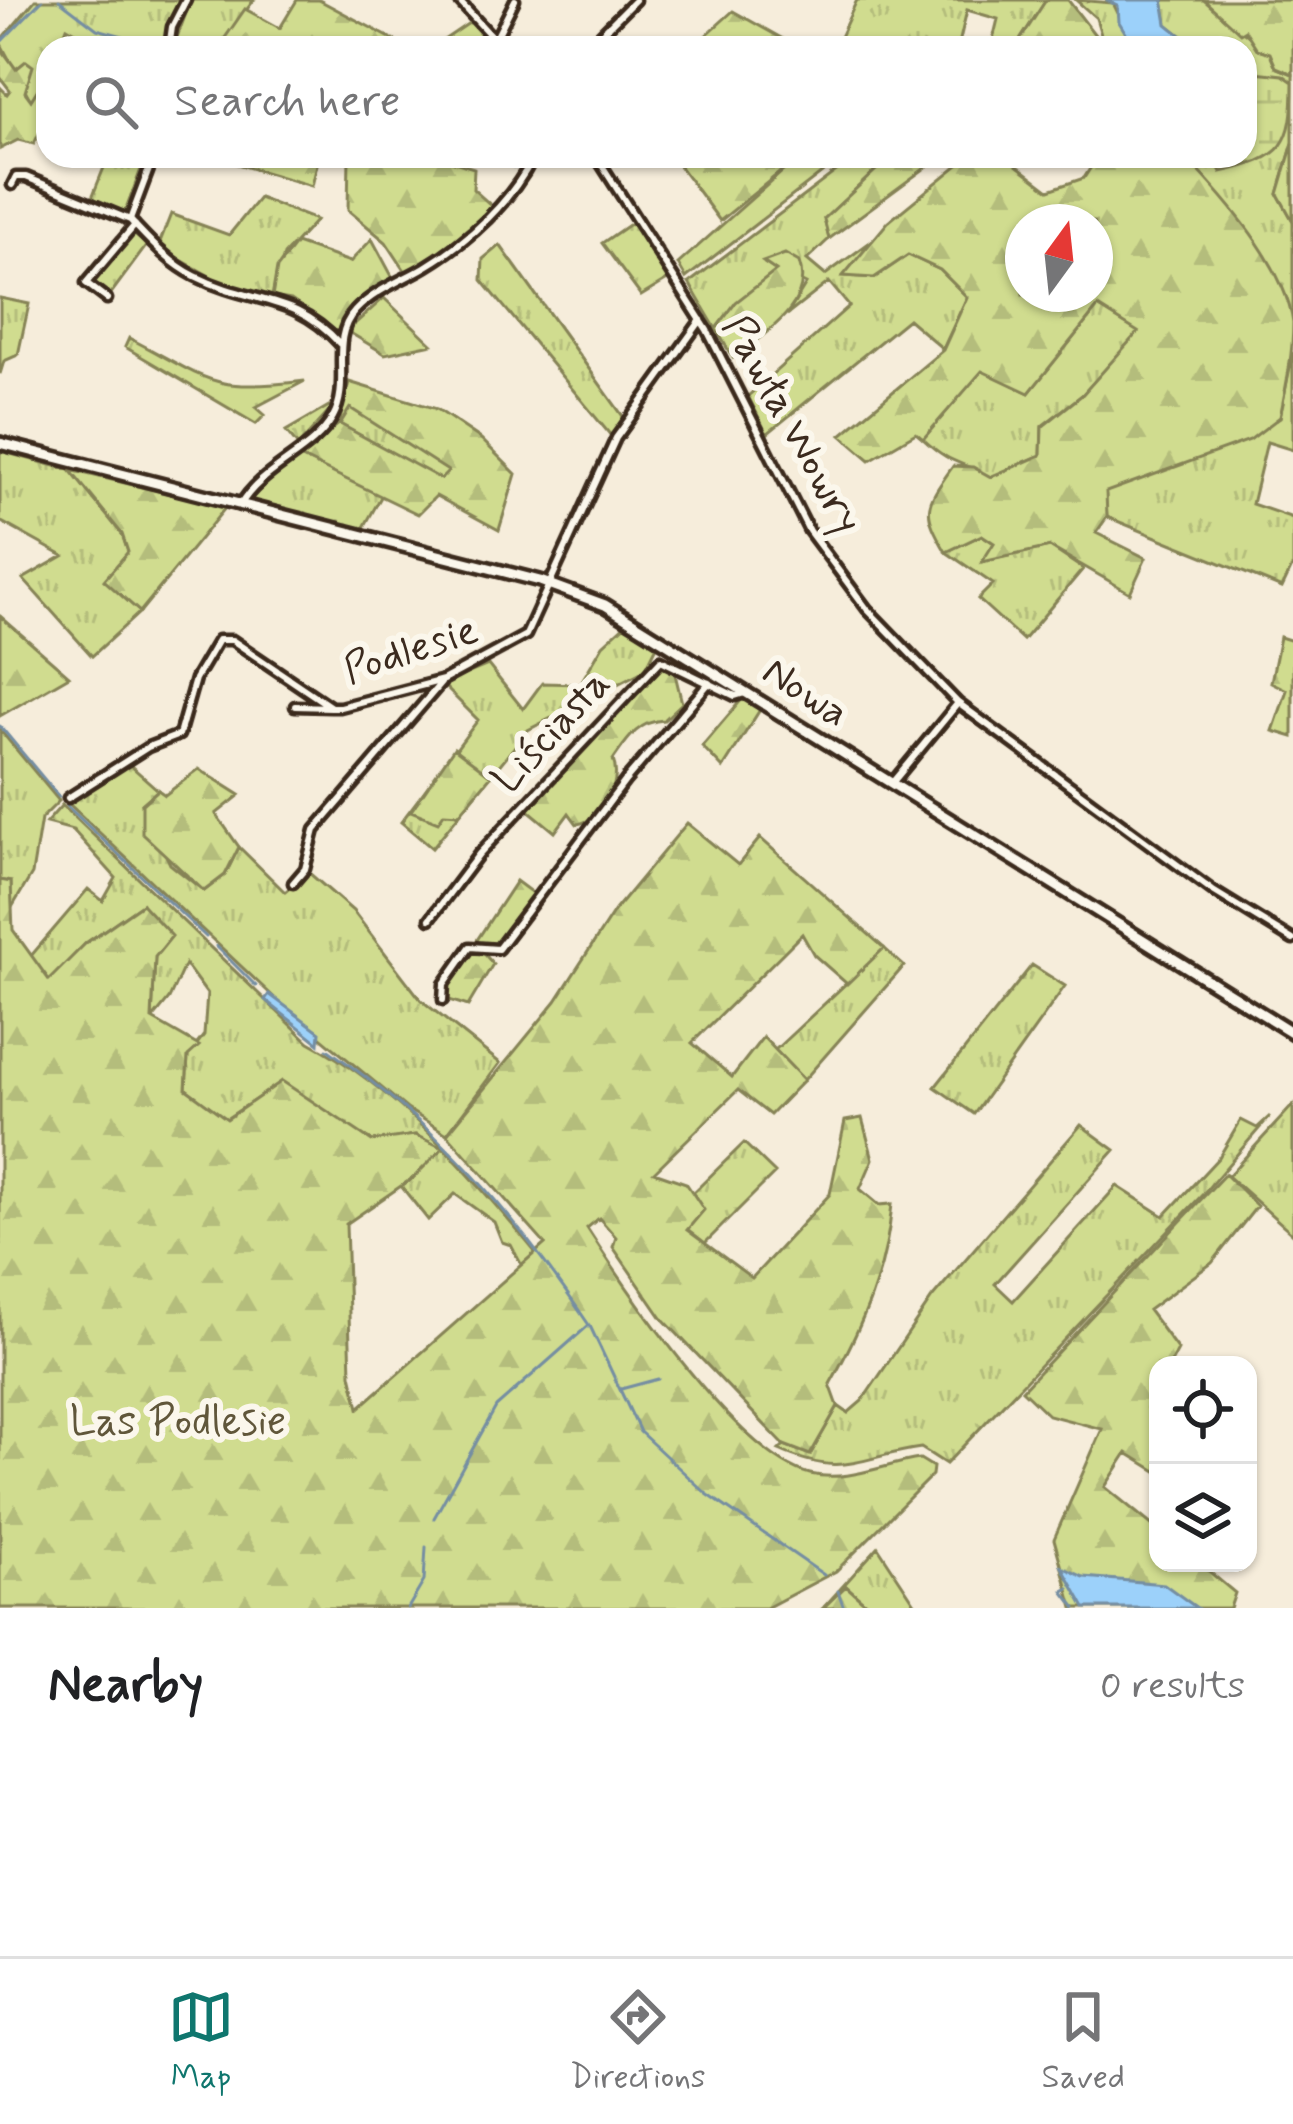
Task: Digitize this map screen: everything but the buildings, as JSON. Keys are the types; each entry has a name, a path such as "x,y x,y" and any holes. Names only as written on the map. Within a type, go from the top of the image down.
{"street":[{"path":"172,36 186,0"},
{"path":"458,0 490,36"},
{"path":"496,36 515,0"},
{"path":"599,36 635,0"},
{"path":"107,299 86,283 132,223 150,168"},
{"path":"240,506 332,421 343,383 341,344 353,313 378,292 449,252 506,201 527,168"},
{"name":"Pawła Wowry","path":"604,168 700,320 808,531 867,609 958,703 1213,891 1293,940"},
{"path":"12,185 16,177 26,177 132,223 194,276 291,304 316,317 341,344"},
{"name":"Podlesie","path":"68,798 148,747 179,735 195,679 218,640 232,640 331,707 364,704 443,680 520,642 616,438 700,320"},
{"name":"Nowa","path":"0,442 550,584 615,610 1293,1033"},
{"name":"Liściasta","path":"430,919 479,854 661,660 734,696 745,693"},
{"path":"292,883 305,868 315,830 443,680"},
{"path":"443,1000 444,984 470,947 498,950 626,780 709,683"},
{"path":"890,785 958,703"},
{"path":"295,706 331,707"}],"green space":[{"path":"35,0 182,0 166,36 82,36 67,27 64,36 36,36 36,93 31,101 0,42"},
{"path":"191,0 254,0 227,36 178,36"},
{"path":"297,0 319,0 386,36 226,36 245,9 280,28"},
{"path":"857,0 1046,0 1023,36 994,36 998,19 967,10 961,36 840,36"},
{"path":"1046,0 1068,0 1096,36 1023,36"},
{"path":"1076,0 1113,3 1129,36 1101,36 1096,18"},
{"path":"1163,0 1204,0 1249,36 1182,36 1167,24"},
{"path":"1204,0 1293,0 1293,74 1276,67 1270,53 1257,49 1257,36 1249,36 1245,30 1240,33"},
{"path":"733,11 778,36 705,36"},
{"path":"472,21 486,36 450,36"},
{"path":"1257,43 1270,53 1276,67 1293,74 1293,143 1278,194 1293,221 1293,325 1256,241 1195,168 1257,168"},
{"path":"0,47 16,69 26,61 33,66 25,92 31,100 36,92 34,144 18,140 0,149 0,87 7,94 10,90 0,77"},
{"path":"1257,72 1283,75 1293,82 1291,121 1281,146 1259,161"},
{"path":"1293,143 1293,221 1278,194"},
{"path":"104,168 142,168 125,212 91,200"},
{"path":"251,168 316,168 312,186"},
{"path":"349,168 474,168 473,189 493,207 433,258 406,272 386,242 348,210"},
{"path":"681,168 785,168 720,221"},
{"path":"786,168 828,168 686,278 678,264"},
{"path":"840,168 878,168 824,219 829,239 807,260 825,275 873,240 844,276 874,278 908,255 940,270 967,297 943,349 908,319 767,434 748,396 849,306 829,282 787,315 806,284 764,263 777,271 716,329 689,283"},
{"path":"878,168 925,168 829,239 824,219"},
{"path":"954,168 1020,168 1049,190 1084,178 1090,168 1196,168 1266,255 1288,301 1293,323 1280,417 1250,440 1106,492 1107,517 1096,533 1146,558 1130,593 1050,547 982,562 994,543 982,535 946,552 930,508 953,466 973,467 991,477 1041,455 1042,427 1082,395 1138,332 1106,312 1113,312 1113,204 1005,204 1005,312 1094,312 1029,393 982,371 923,439 916,433 870,460 841,435 943,350 967,297 940,270 908,255 874,278 843,276 888,222"},
{"path":"259,198 316,220 284,255 272,297 224,284 158,247 171,214 229,235"},
{"path":"634,221 669,279 641,296 602,243"},
{"path":"132,233 147,245 107,299 90,283"},
{"path":"372,239 393,278 336,332 291,300 272,297 277,268 296,243 350,262"},
{"path":"500,245 625,419 612,437 482,280 483,259"},
{"path":"785,254 799,262 800,292 784,317 733,358 716,329 736,302 776,271 763,262"},
{"path":"0,298 29,304 18,355 4,361 0,374"},
{"path":"384,298 432,344 385,354 347,331"},
{"path":"1094,312 1106,312 1139,332 1082,395 1042,426 1041,455 990,477 948,458 923,439 982,370 1029,393"},
{"path":"129,338 211,380 248,385 305,381 256,407 265,415 256,424 125,347"},
{"path":"1293,352 1293,450 1267,442 1252,504 1293,518 1293,565 1282,588 1107,517 1105,492 1280,417"},
{"path":"349,382 437,409 481,439 516,474 499,530 436,496 418,514 298,456 339,424","holes":["350,408 448,471 441,479 340,424"]},
{"path":"335,405 298,446 286,431 329,406"},
{"path":"350,407 449,471 442,480 339,424"},
{"path":"0,451 70,470 122,534 128,552 105,580 140,612 92,656 23,579 63,556 0,521"},
{"path":"298,456 382,495 363,529 249,500"},
{"path":"70,470 226,507 140,612 104,580 128,552 122,534"},
{"path":"982,535 994,543 984,561 1050,547 1083,569 1023,640 978,599 993,584 946,552"},
{"path":"0,616 69,676 0,716"},
{"path":"627,623 658,644 645,670 528,730 432,848 401,822 478,720 446,688 447,682 488,665 523,709 542,683 580,684 603,645"},
{"path":"1280,637 1293,641 1293,737 1273,731 1287,690 1271,682"},
{"path":"662,664 674,670 682,703 664,720 640,728 623,745 613,760 615,780 602,809 577,824 569,813 555,832 526,808"},
{"path":"743,698 761,708 723,768 702,746"},
{"path":"0,730 59,801 41,819 32,874 11,909 11,882 0,880"},
{"path":"454,748 491,776 459,814 444,813 438,822 411,811"},
{"path":"148,751 130,765 158,790 142,804 170,864 204,891 225,875 239,847 285,892 308,872 353,911 421,1000 500,1063 447,1134 407,1109 281,1004 67,802"},
{"path":"199,769 240,795 216,814 239,847 225,875 204,891 142,833 142,804 158,790 165,795"},
{"path":"62,805 309,1042 373,1084 431,1135 536,1253 522,1266 511,1245 502,1242 494,1222 455,1194 428,1220 401,1186 414,1177 415,1135 372,1142 282,1082 226,1119 186,1089 188,1056 204,1035 207,994 185,964 169,999 152,1020 155,957 142,904 86,943 50,981 30,957 88,889 103,901 116,878 73,830 46,823"},
{"name":"Las Podlesie","path":"687,823 738,865 760,838 884,948 847,984 814,955 802,934 692,1043 732,1077 763,1037 804,1080 770,1115 738,1090 654,1172 686,1183 704,1210 687,1230 752,1278 830,1194 845,1121 862,1118 873,1159 860,1189 879,1205 892,1204 889,1229 871,1297 830,1384 838,1406 810,1455 784,1445 662,1318 613,1247 616,1237 599,1218 587,1228 686,1368 750,1437 781,1461 810,1474 838,1476 920,1459 933,1467 932,1475 836,1571 766,1608 0,1608 0,880 11,882 13,930 49,980 86,943 142,904 172,936 155,957 152,1019 199,1046 188,1056 186,1089 227,1119 282,1081 372,1141 415,1135 443,1148 414,1177 346,1224 351,1374 359,1408 545,1244 447,1134 556,1001 615,910"},
{"path":"516,881 535,895 498,947 475,943"},
{"path":"884,948 904,966 804,1080 775,1050"},
{"path":"481,950 493,964 468,1006 449,1000 447,987 468,955"},
{"path":"1032,965 1065,986 974,1114 935,1087"},
{"path":"1293,1105 1293,1234 1228,1176"},
{"path":"1270,1116 1203,1194 946,1464 921,1448 836,1464 779,1450 784,1445 810,1455 838,1406 848,1413 862,1401 932,1298 1081,1125 1115,1150 995,1284 1013,1301 1117,1186 1164,1216 1219,1157 1241,1120 1257,1128"},
{"path":"744,1143 775,1173 705,1243 687,1229 703,1210 693,1193"},
{"path":"1225,1174 1257,1206 1212,1263 1148,1310 1178,1350 1175,1356 1149,1356 1149,1466 1127,1453 1105,1487 1149,1523 1149,1572 1210,1572 1235,1593 1230,1608 1073,1608 1054,1539 1102,1429 1048,1415 1022,1390"},
{"path":"878,1547 918,1608 871,1608 846,1586 824,1607"},
{"path":"846,1586 871,1608 823,1608"}],"water":[{"path":"1106,0 1163,0 1167,24 1182,36 1128,36 1119,22 1118,6"},
{"path":"269,994 320,1032 319,1043 265,1000"},
{"path":"1062,1567 1084,1577 1164,1584 1197,1608 1085,1608"}],"waterway":[{"path":"0,43 42,0"},
{"path":"59,0 97,29 123,36"},
{"path":"0,726 59,797"},
{"path":"67,806 206,937"},
{"path":"216,946 256,986"},
{"path":"327,1049 404,1109 472,1174 589,1325 496,1407 434,1518"},
{"path":"590,1326 640,1432 707,1494 824,1575"},
{"path":"621,1389 658,1379"},
{"path":"408,1608 424,1581 426,1547"},
{"path":"1069,1588 1063,1591 1076,1608"},
{"path":"838,1591 844,1608"}]}
